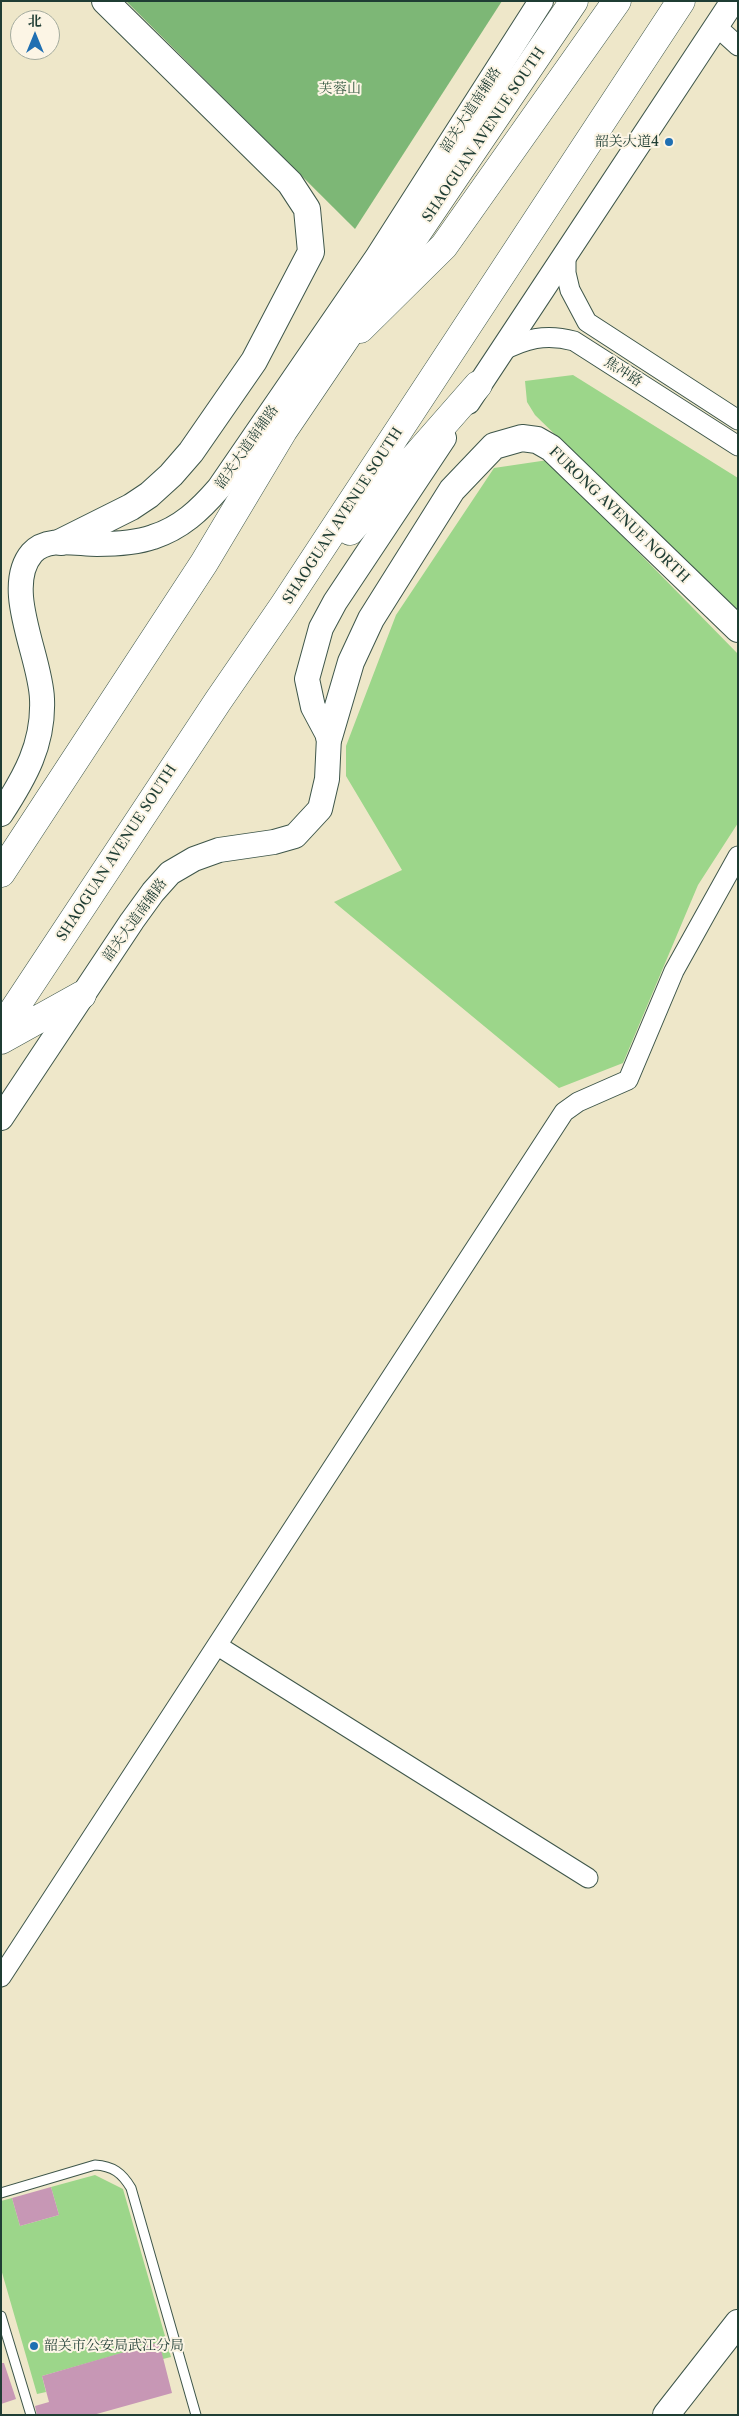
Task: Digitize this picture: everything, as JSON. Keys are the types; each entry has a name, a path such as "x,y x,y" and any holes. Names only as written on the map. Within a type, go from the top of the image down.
{"main road":[{"path":"61,542 131,507 149,494 191,452 254,362 311,252 307,209 290,183 105,1"},
{"name":"SHAOGUAN AVENUE SOUTH","path":"1,873 204,563 283,431 574,1"},
{"path":"340,348 444,246 617,1"},
{"name":"SHAOGUAN AVENUE SOUTH","path":"1,1029 200,728 284,605 681,1"},
{"path":"284,605 478,385"},
{"name":"FURONG AVENUE NORTH","path":"329,737 351,662 371,619 452,490 494,446 508,440 522,438 537,440 551,448 738,629"},
{"path":"1,1040 82,995"},
{"path":"666,2415 738,2323"}],"street":[{"name":"韶关大道南辅路","path":"1,814 25,778 38,744 42,700 40,678 21,598 21,571 34,551 61,542 118,543 153,537 176,528 194,516 206,504 219,488 372,264 541,1"},
{"path":"329,737 313,707 307,679 322,628 335,602 733,1"},
{"path":"716,26 738,46"},
{"name":"焦冲路","path":"566,255 566,273 570,290 587,322 738,420"},
{"name":"焦冲路","path":"499,353 522,341 534,338 561,338 574,342 738,446"},
{"name":"韶关大道南辅路","path":"1,1118 152,892 170,873 194,859 219,850 274,842 295,836 307,825 320,809 328,779 329,737"},
{"path":"1,1977 564,1112 578,1102 628,1080 674,971 738,856"},
{"path":"218,1646 588,1878"}],"lane":[{"path":"1,2193 95,2165 108,2166 124,2176 131,2188 196,2415"},
{"path":"1,2316 31,2415"}],"green space":[{"name":"芙蓉山","path":"126,1 502,1 355,229"},
{"path":"573,375 738,478 738,613 535,415 527,402 525,381"},
{"path":"548,460 738,654 738,823 698,885 623,1063 559,1088 334,902 402,870 346,776 346,746 396,615 494,468"},
{"path":"95,2175 123,2189 171,2357 163,2359 158,2343 42,2376 46,2392 37,2394 1,2269 1,2201 12,2198 20,2226 59,2215 51,2187"}],"building":[{"path":"51,2187 59,2215 20,2226 12,2198"},
{"path":"159,2342 172,2393 93,2415 37,2415 35,2406 49,2402 42,2376"},
{"path":"1,2363 4,2363 16,2399 1,2404"}],"place":[{"name":"韶关大道4","path":"669,142"},
{"name":"韶关市公安局武江分局","path":"34,2346"}]}
